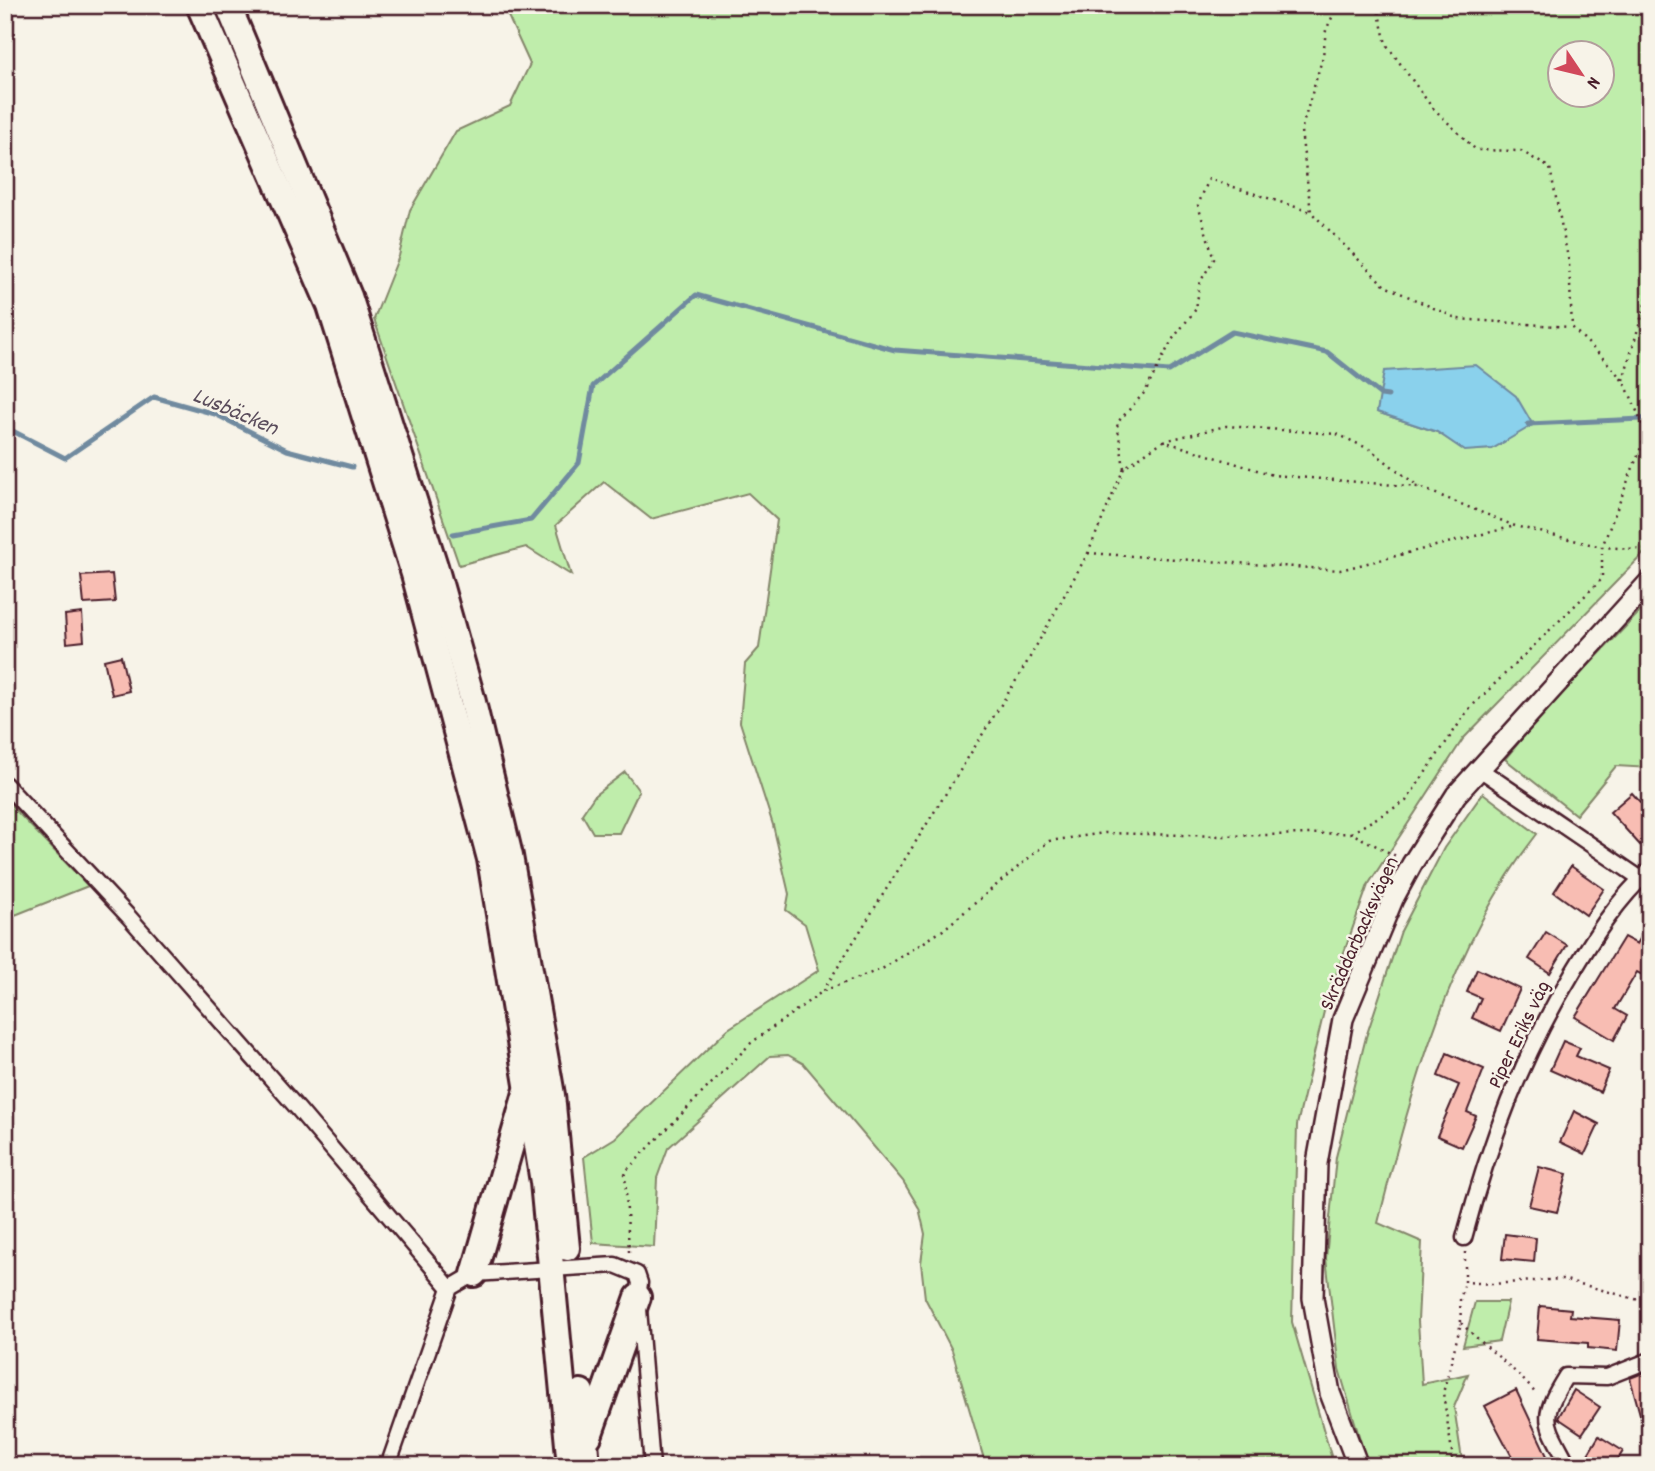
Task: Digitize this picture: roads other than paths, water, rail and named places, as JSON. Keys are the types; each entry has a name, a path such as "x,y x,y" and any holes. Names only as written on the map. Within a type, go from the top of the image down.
{"highway":[{"path":"199,5 330,306 414,574 490,859 561,1268 587,1455"},
{"path":"228,5 349,296 435,566 472,698 510,856 552,1095 570,1466"},
{"path":"474,1274 528,1086"},
{"path":"587,1455 638,1297"}],"street":[{"name":"Skräddarbacksvägen","path":"1358,1466 1330,1393 1313,1297 1317,1163 1343,1019 1412,864 1478,768 1650,581"},
{"path":"1478,768 1647,878"},
{"path":"5,784 290,1100 450,1288"},
{"name":"Piper Eriks väg","path":"1464,1238 1483,1164 1515,1080 1547,1015 1599,928 1647,878"},
{"path":"388,1466 450,1288 474,1274 615,1265 637,1274 640,1283 638,1297 652,1466"},
{"path":"1569,1466 1547,1424 1547,1407 1566,1376 1606,1377 1650,1360"}],"water":[{"path":"1476,365 1516,396 1533,425 1492,449 1465,451 1437,432 1377,412 1384,371"}],"waterway":[{"path":"453,534 531,520 579,463 593,386 696,295 895,350 1169,371 1232,332 1327,352 1381,395 1388,396"},
{"name":"Lusbäcken","path":"5,427 65,458 154,397 215,414 287,450 352,467"},
{"path":"1528,424 1642,419 1650,416"}]}
